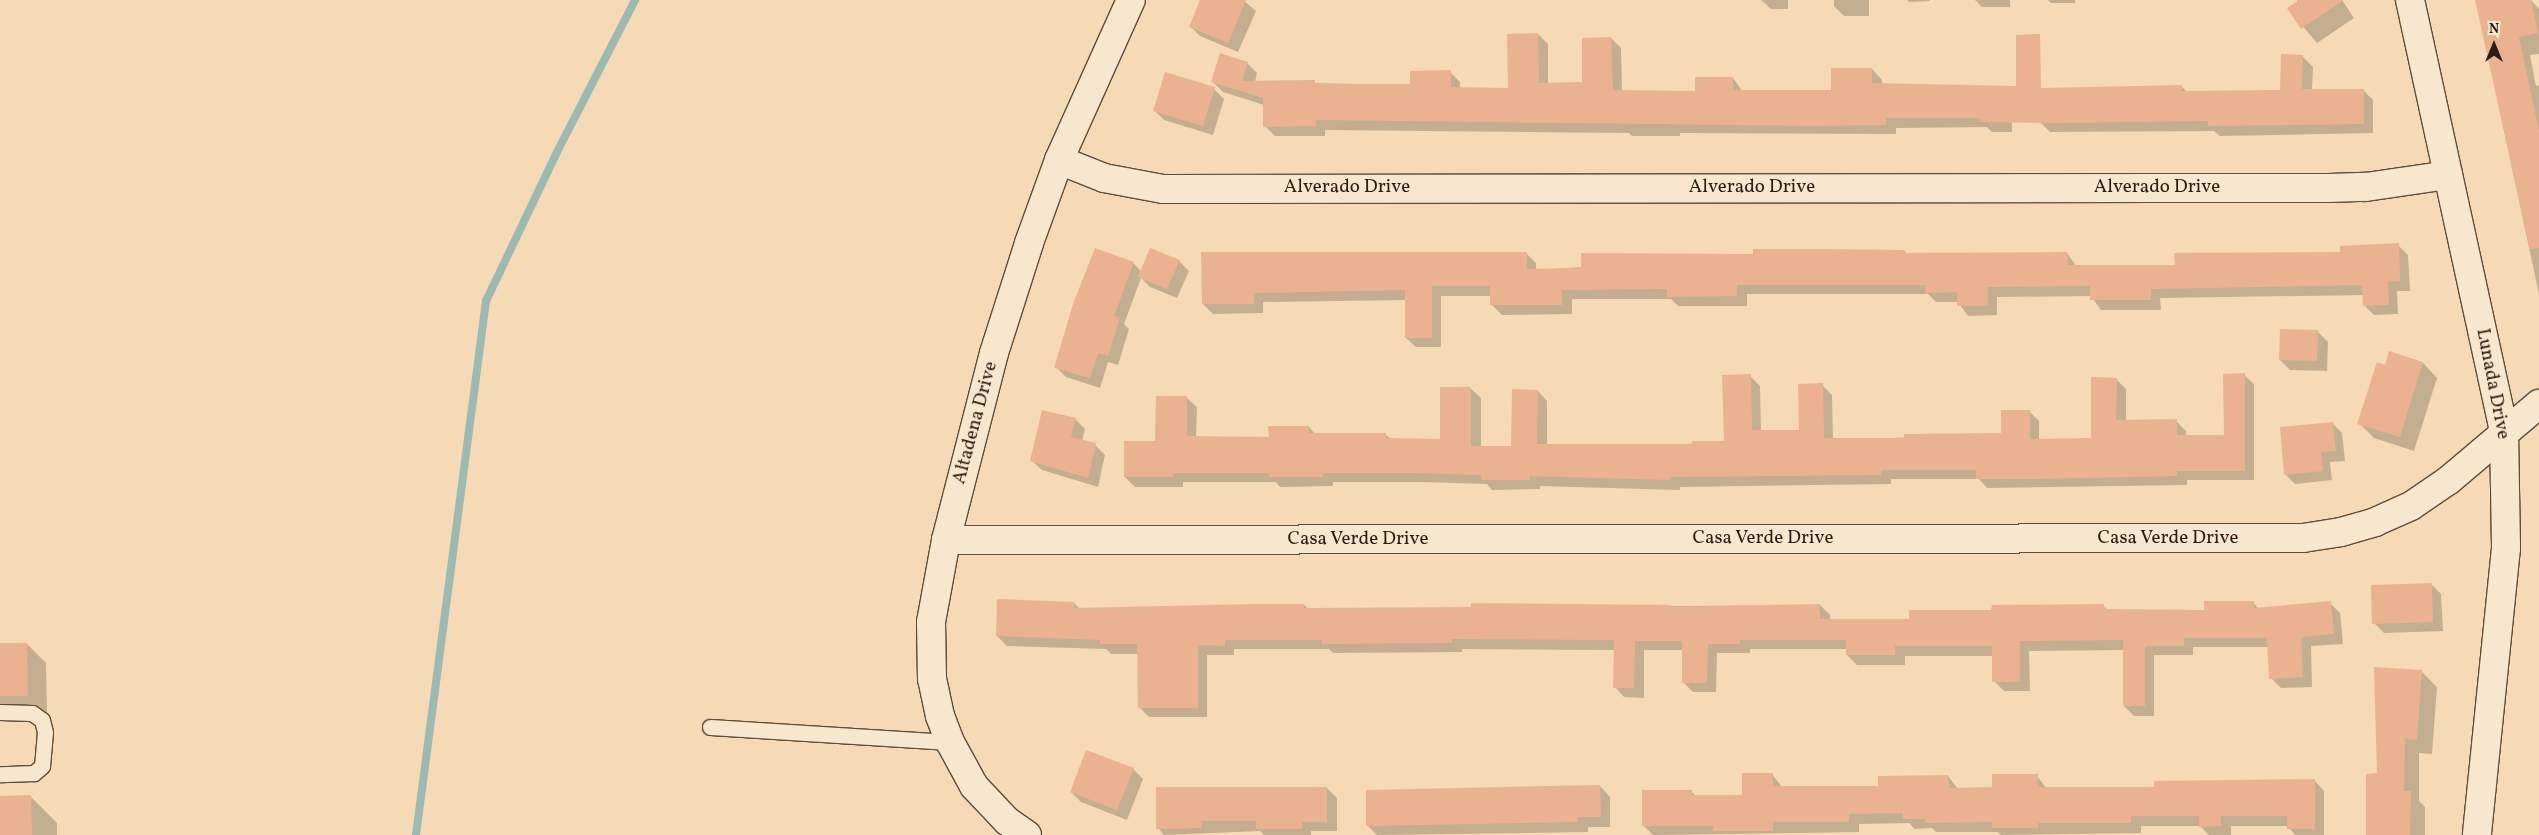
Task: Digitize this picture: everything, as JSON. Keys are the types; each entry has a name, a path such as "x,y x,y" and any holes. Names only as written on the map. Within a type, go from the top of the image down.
{"street":[{"name":"Altadena Drive","path":"1027,835 1007,821 974,786 950,742 940,716 929,654 936,586 994,354 1059,160 1130,0"},
{"name":"Lunada Drive","path":"2410,0 2504,431 2506,548 2477,835"},
{"name":"Alverado Drive","path":"1059,160 1104,178 1163,188 2329,188 2366,187 2448,175"},
{"name":"Casa Verde Drive","path":"946,540 2303,538 2340,532 2375,522 2411,506 2449,480 2504,431 2539,404"}],"lane":[{"path":"0,712 32,713 42,720 45,732 42,766 34,773 0,774"},
{"path":"710,727 950,742"}],"building":[{"path":"1200,0 1246,0 1228,43 1189,27"},
{"path":"2299,0 2344,0 2301,29 2287,8"},
{"path":"2475,0 2531,0 2538,33 2519,37 2539,131 2539,248 2530,249"},
{"path":"1538,33 1539,83 1582,82 1582,38 1611,37 1613,90 1695,91 1695,77 1733,77 1733,90 1831,90 1831,68 1872,68 1872,83 2016,86 2016,35 2040,34 2041,88 2182,85 2182,91 2280,90 2281,54 2303,55 2302,89 2364,89 2364,124 2208,126 2208,121 2052,123 1980,122 1980,118 1886,118 1886,125 1813,126 1316,120 1316,126 1263,127 1263,98 1211,82 1220,53 1248,62 1242,81 1315,80 1315,84 1410,84 1410,71 1451,70 1451,87 1508,88 1507,34"},
{"path":"1165,72 1215,87 1203,126 1153,111"},
{"path":"2399,243 2400,281 2388,282 2389,305 2363,306 2362,285 2151,289 2151,300 2090,300 2090,286 1988,287 1988,306 1957,306 1957,292 1925,293 1925,285 1737,285 1737,296 1667,297 1667,289 1562,290 1562,305 1490,305 1490,286 1432,286 1432,338 1405,338 1405,290 1254,293 1254,304 1202,304 1201,252 1527,252 1527,269 1581,268 1581,253 1753,254 1753,249 1905,250 1905,253 2067,252 2068,265 2175,265 2174,253 2340,252 2340,246"},
{"path":"1095,248 1134,262 1114,316 1120,317 1108,356 1098,353 1090,378 1054,368 1073,304"},
{"path":"1150,248 1180,260 1167,289 1138,277"},
{"path":"2280,329 2318,330 2317,361 2279,360"},
{"path":"2389,351 2423,362 2400,437 2357,424 2377,362 2385,365"},
{"path":"2245,373 2245,471 2177,471 2177,476 2030,479 1976,479 1976,470 1881,470 1881,475 1670,477 1670,480 1530,476 1530,480 1481,480 1481,475 1411,473 1323,473 1323,477 1269,477 1269,473 1173,473 1173,477 1124,477 1124,441 1155,441 1156,396 1187,396 1187,436 1269,437 1268,426 1309,426 1309,433 1386,433 1386,438 1440,439 1440,387 1471,387 1471,446 1511,446 1512,389 1538,390 1537,444 1692,444 1692,441 1724,441 1722,375 1751,374 1752,430 1799,430 1798,384 1823,383 1824,438 1904,438 1904,434 2001,433 2001,410 2030,410 2030,439 2091,438 2091,377 2117,378 2116,420 2177,419 2177,435 2224,435 2223,374"},
{"path":"1042,410 1076,418 1071,437 1096,443 1088,478 1030,461"},
{"path":"2333,422 2336,451 2321,452 2323,471 2284,475 2280,427"},
{"path":"2432,583 2433,622 2372,624 2371,585"},
{"path":"997,599 1074,602 1074,608 1255,604 1304,604 1304,608 1471,607 1471,603 1671,605 1671,607 1820,604 1820,619 1909,619 1909,610 1991,610 1992,605 2104,604 2104,609 2204,610 2204,601 2254,601 2254,608 2331,601 2334,634 2301,637 2303,677 2269,679 2267,638 2184,638 2184,646 2145,646 2145,706 2123,706 2123,640 2020,641 2020,682 1992,682 1992,646 1895,646 1895,655 1846,655 1846,640 1740,640 1740,644 1708,644 1707,683 1682,683 1682,641 1635,641 1634,688 1613,688 1614,640 1452,639 1452,643 1322,644 1322,640 1225,640 1225,646 1198,645 1198,708 1138,708 1137,644 1100,644 1100,640 996,636"},
{"path":"0,643 27,643 28,696 0,696"},
{"path":"2374,667 2422,670 2417,740 2405,739 2404,791 2411,791 2410,835 2366,835 2366,774 2377,773"},
{"path":"1086,750 1134,768 1117,810 1070,792"},
{"path":"1742,773 1773,773 1773,786 1878,786 1878,776 1948,775 1949,788 1992,787 1992,774 2038,774 2038,787 2154,787 2154,781 2315,779 2315,829 2287,829 2287,816 2221,816 2221,826 2199,827 2199,816 2131,816 2131,823 2038,823 2038,828 1992,828 1992,822 1925,823 1925,819 1903,819 1903,813 1849,814 1849,822 1773,822 1773,831 1713,831 1713,826 1642,826 1642,790 1692,790 1692,795 1742,795"},
{"path":"1600,785 1601,817 1578,817 1578,822 1366,826 1366,790"},
{"path":"1156,787 1327,787 1327,822 1302,822 1302,829 1256,829 1256,821 1202,821 1202,828 1156,829"},
{"path":"31,795 32,835 0,835 0,796"}],"waterway":[{"path":"416,835 486,301 557,152 635,0"}]}
